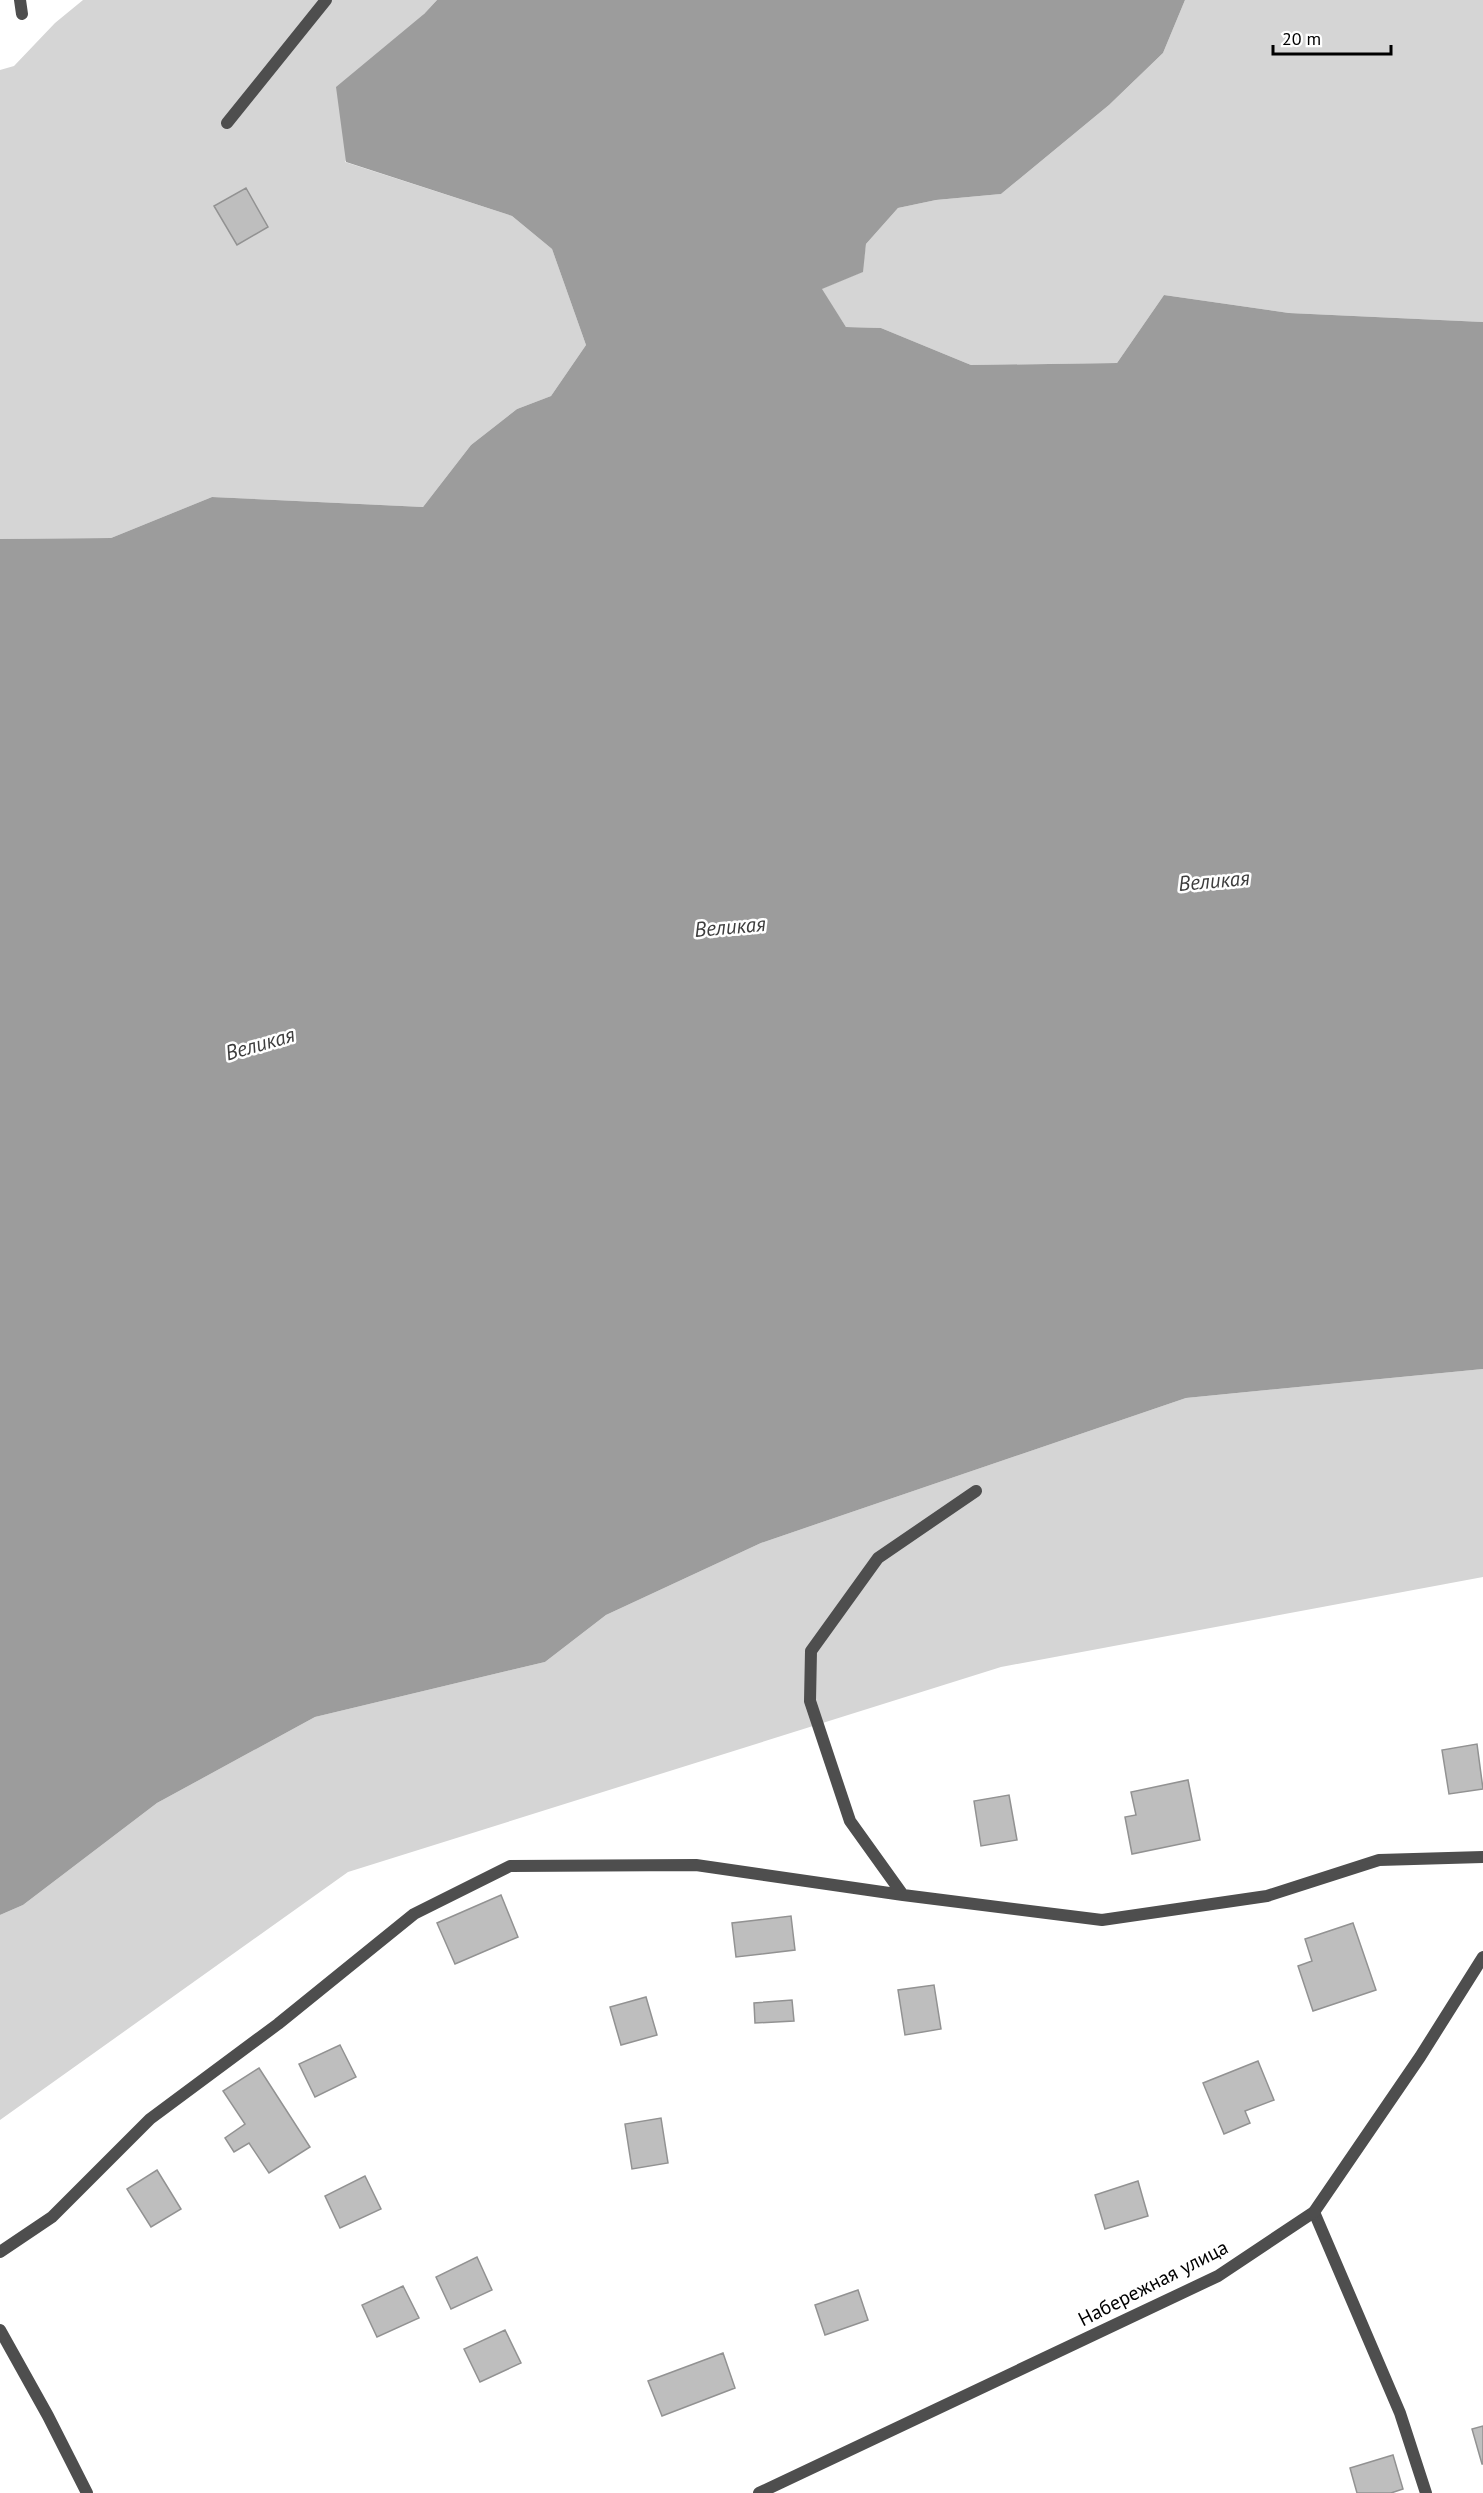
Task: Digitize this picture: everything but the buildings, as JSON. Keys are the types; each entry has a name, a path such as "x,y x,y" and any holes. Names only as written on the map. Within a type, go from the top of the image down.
{"street":[{"path":"20,0 22,15"},
{"path":"227,123 326,0"},
{"path":"903,1895 850,1821 810,1701 812,1651 878,1558 976,1491"},
{"path":"0,2252 52,2217 150,2119 278,2024 414,1914 510,1866 696,1865 903,1895 1102,1920 1268,1896 1379,1860 1483,1857"},
{"name":"Набережная улица","path":"759,2493 1218,2276 1314,2212 1420,2057 1483,1957"},
{"path":"1314,2212 1400,2413 1426,2493"},
{"path":"0,2330 48,2416 87,2493"}],"shaded area":[{"path":"83,0 437,0 424,14 345,162 512,216 552,249 586,345 551,396 517,409 471,445 423,507 212,497 111,538 0,539 0,70 14,66 55,23"},
{"path":"1185,0 1483,0 1483,322 1289,313 1164,295 1117,363 971,365 881,328 846,327 821,289 862,272 866,244 898,208 936,200 1001,194 1109,105 1163,53"},
{"path":"1483,1369 1483,1577 1001,1667 348,1872 0,2120 0,1915 23,1905 157,1803 315,1717 545,1662 606,1615 761,1543 1186,1398"}],"water":[{"name":"Великая","path":"437,0 1185,0 1163,53 1109,105 1001,194 936,200 898,208 866,244 863,272 822,289 846,327 881,328 971,365 1117,363 1164,295 1289,313 1483,322 1483,1369 1186,1398 761,1543 606,1615 545,1662 315,1717 157,1803 23,1905 0,1915 0,539 111,538 212,497 423,507 471,445 517,409 551,396 586,345 552,249 512,216 346,162 336,87 424,14"}]}
